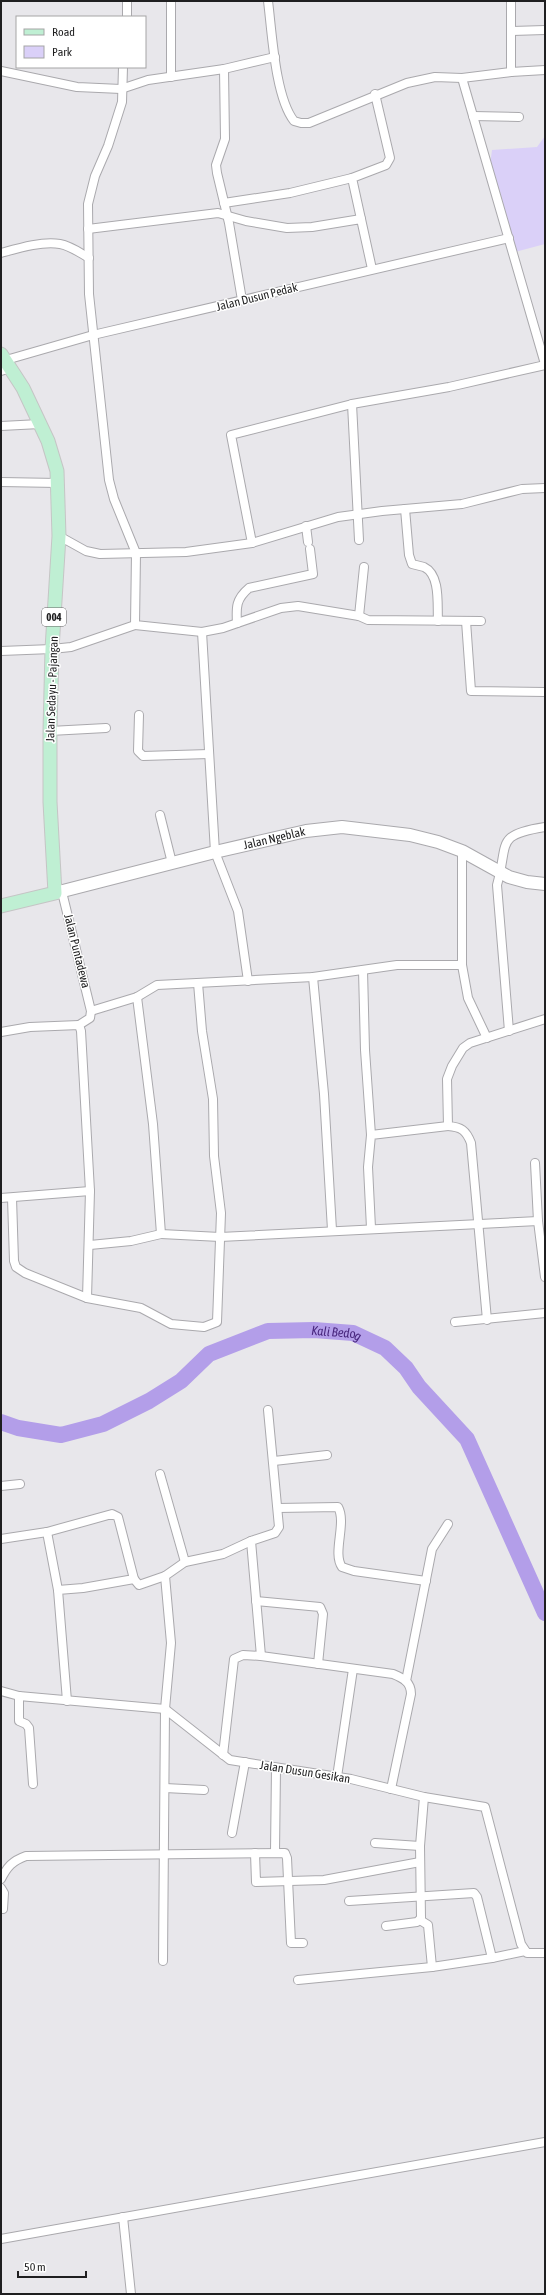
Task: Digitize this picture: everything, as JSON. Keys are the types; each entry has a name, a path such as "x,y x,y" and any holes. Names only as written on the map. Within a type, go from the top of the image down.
{"main road":[{"name":"Jalan Sedayu - Pajangan","path":"5,363 40,424 55,460 58,483 59,536 52,649 50,731 50,809 58,892"},
{"name":"Jalan Ngeblak","path":"1,906 215,852 306,832 342,827 410,835 438,842 462,852 518,880 545,884"}],"street":[{"path":"127,1 127,16"},
{"path":"171,1 171,77"},
{"path":"268,1 275,57 286,108 294,121 301,124 407,82 435,77 462,78 511,72 545,70"},
{"path":"510,1 512,32 511,72"},
{"path":"512,32 545,30"},
{"path":"1,71 77,87 121,89 148,80 224,69 275,57"},
{"path":"123,68 121,89 122,102 90,192 88,229 89,294 109,480 114,499 136,554 135,625"},
{"path":"224,69 225,140 216,165 218,182 227,214 242,300"},
{"path":"252,543 231,435 352,404 449,387 545,365 462,78"},
{"path":"224,203 290,194 352,178 386,165 390,162 375,94"},
{"path":"473,116 519,117"},
{"path":"352,178 372,269"},
{"path":"88,229 211,213 227,214 246,221 288,228 312,228 361,219"},
{"name":"Jalan Dusun Pedak","path":"5,363 93,335 509,238"},
{"path":"1,253 24,248 60,244 76,250 89,258"},
{"path":"352,404 360,540"},
{"path":"1,426 40,424"},
{"path":"1,482 58,483"},
{"path":"59,536 86,551 100,554 186,552 252,543 306,526 358,514 462,504 522,489 545,488"},
{"path":"405,509 409,555 412,564 424,568 432,574 435,584 438,621"},
{"path":"237,623 236,606 241,595 249,588 313,574 306,526"},
{"path":"359,616 364,567"},
{"path":"1,651 52,649 71,646 135,625 202,632 223,628 281,608 298,606 359,616 368,620 481,621"},
{"path":"466,621 471,691 545,692"},
{"path":"202,632 208,754 215,852 238,911 248,981"},
{"path":"139,715 138,751 143,756 208,754"},
{"path":"50,731 106,728"},
{"path":"160,815 172,863"},
{"path":"509,1030 497,885 502,873 506,840 510,836 525,830 545,826"},
{"path":"462,852 462,965 468,998 487,1038"},
{"name":"Jalan Puntadewa","path":"58,892 91,1011"},
{"path":"1,1032 30,1027 78,1025 90,1018 91,1011 137,997 157,985 248,981 313,976 397,965 462,965"},
{"path":"364,970 365,1050 371,1135 368,1167 371,1228"},
{"path":"313,976 324,1094 332,1230"},
{"path":"12,1198 14,1261 16,1267 40,1280 87,1298 141,1308 174,1325 204,1327 214,1325 218,1320 220,1213 214,1156 213,1099 202,1032 198,983"},
{"path":"137,997 153,1124 160,1234"},
{"path":"448,1126 446,1091 447,1080 452,1066 463,1048 509,1030 545,1019"},
{"path":"78,1025 82,1036 90,1191 90,1245 87,1298"},
{"path":"371,1135 448,1126 460,1127 467,1134 471,1143 477,1224 488,1320"},
{"path":"535,1162 538,1220 545,1278"},
{"path":"1,1198 90,1191"},
{"path":"90,1245 131,1241 160,1234 220,1237 538,1220"},
{"path":"455,1322 488,1320 545,1313"},
{"path":"1,1539 47,1532 116,1514 134,1579 140,1585 165,1576 185,1562 223,1554 251,1541 269,1536 278,1531 278,1508 268,1410"},
{"path":"274,1461 327,1455"},
{"path":"160,1474 185,1562"},
{"path":"1,1486 20,1484"},
{"path":"278,1508 338,1507 340,1517 339,1560 342,1567 354,1571 426,1581"},
{"path":"406,1681 432,1549 448,1524"},
{"path":"47,1532 58,1590 67,1701"},
{"path":"251,1541 261,1656"},
{"path":"163,1961 165,1709 171,1643 165,1576"},
{"path":"58,1590 83,1588 134,1579"},
{"path":"256,1601 320,1607 323,1614 318,1664"},
{"path":"223,1755 234,1659 243,1655 261,1656 393,1674 406,1681 411,1688 411,1694 391,1789"},
{"path":"337,1777 353,1669"},
{"path":"1,1691 19,1696 165,1709"},
{"path":"19,1696 19,1721 26,1724 29,1728 33,1784"},
{"name":"Jalan Dusun Gesikan","path":"165,1709 230,1760 337,1777 424,1797 485,1807 523,1948"},
{"path":"232,1833 245,1762"},
{"path":"275,1853 276,1768"},
{"path":"165,1788 204,1790"},
{"path":"420,1920 422,1895 420,1846 424,1797"},
{"path":"375,1843 420,1846"},
{"path":"255,1853 256,1884 343,1877 420,1862"},
{"path":"1,1879 8,1866 16,1859 26,1856 255,1853 287,1854 291,1943 303,1943"},
{"path":"1,1888 4,1893 3,1909"},
{"path":"349,1901 422,1895 476,1894 492,1958"},
{"path":"386,1926 420,1920 428,1925 432,1967"},
{"path":"298,1980 432,1967 492,1958 523,1948 533,1954 545,1953"},
{"path":"1,2239 545,2142"},
{"path":"123,2217 131,2294"}],"green space":[{"path":"545,136 545,244 515,252 500,192 490,165 492,150 537,147"}],"waterway":[{"name":"Kali Bedog","path":"1,1422 18,1428 61,1435 103,1424 149,1401 181,1381 209,1354 268,1331 314,1330 353,1333 385,1348 406,1368 419,1387 467,1439 545,1613"}]}
